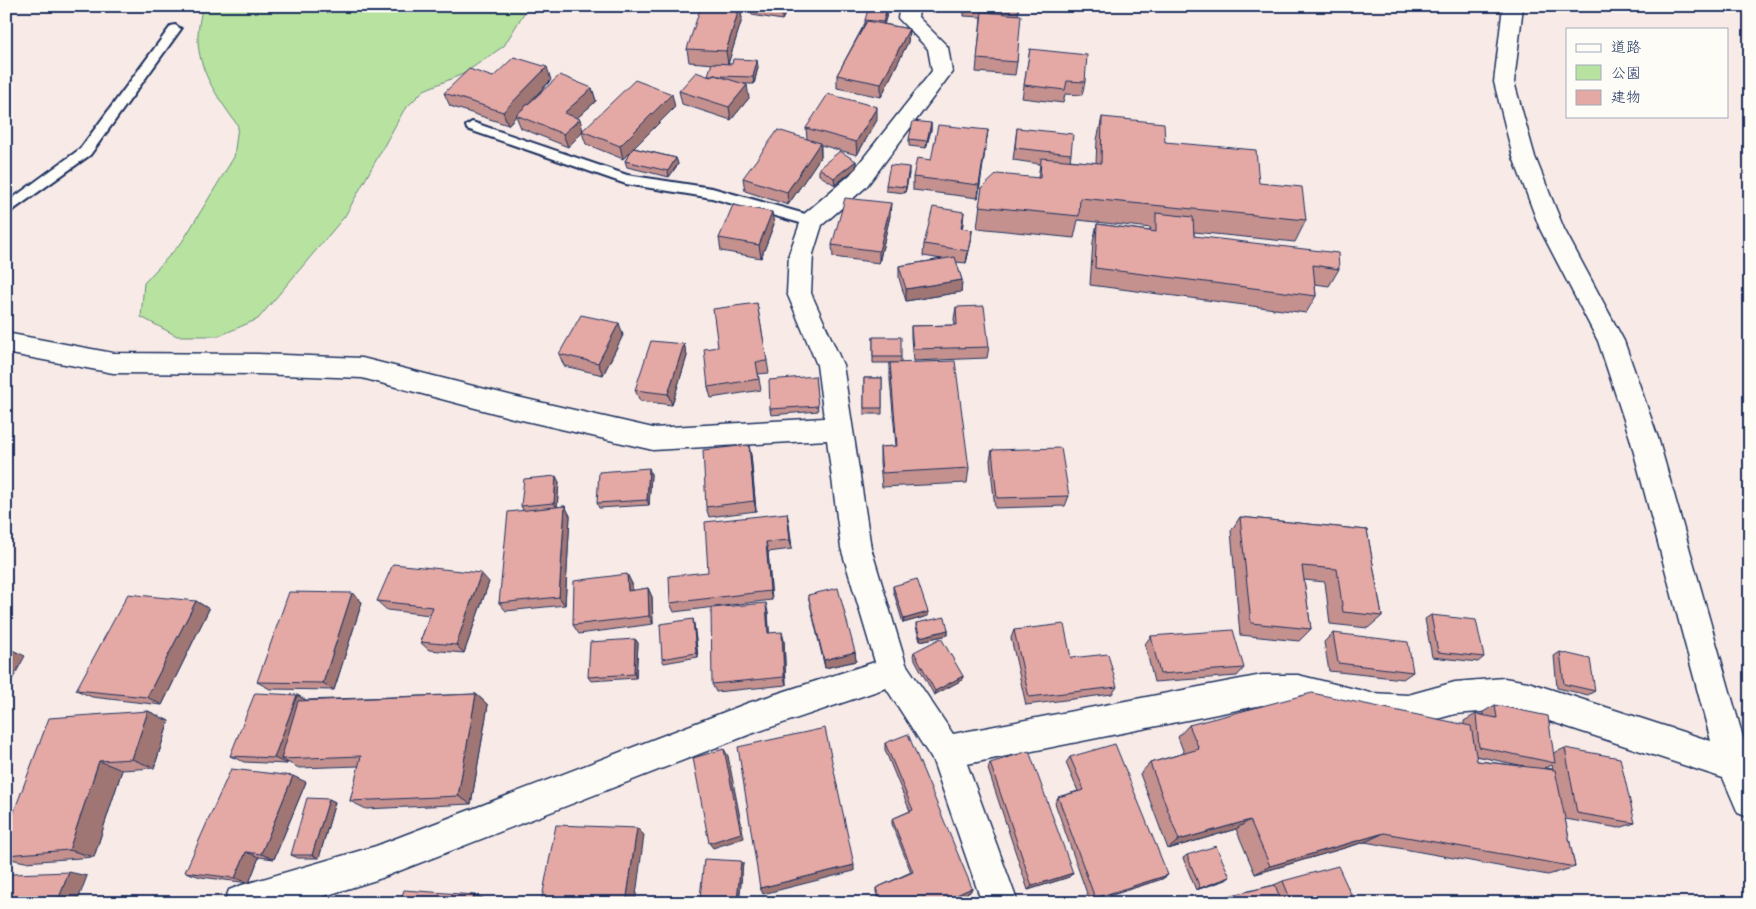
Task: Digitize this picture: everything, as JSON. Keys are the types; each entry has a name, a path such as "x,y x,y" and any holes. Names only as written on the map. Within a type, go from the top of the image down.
{"street":[{"path":"1513,6 1504,82 1524,157 1552,230 1611,341 1644,438 1734,765 1750,801"},
{"path":"907,10 938,47 942,72 858,181 811,221 801,254 799,293 830,365 856,548 893,671 946,752 1000,903"},
{"path":"6,343 113,363 258,364 362,368 513,407 652,439 840,428"},
{"path":"242,903 376,863 748,720 893,671"},
{"path":"946,752 1262,690 1298,690 1371,709 1408,711 1455,698 1504,694 1528,698 1734,765"}],"lane":[{"path":"6,210 84,152 175,29"},
{"path":"472,126 626,179 712,193 811,221"}],"green space":[{"path":"202,6 527,8 504,46 463,74 424,90 404,110 345,216 258,319 219,336 177,336 141,317 144,283 182,242 234,157 238,126 212,87 203,65 198,37"}],"building":[{"path":"701,6 740,6 726,51 687,49"},
{"path":"752,6 785,6 782,13 751,8"},
{"path":"869,6 887,8 883,22 865,20"},
{"path":"982,12 1021,15 1017,62 977,59"},
{"path":"867,21 909,29 881,84 837,75"},
{"path":"1030,49 1087,55 1085,82 1067,81 1065,90 1024,85"},
{"path":"514,57 547,67 503,112 444,93 469,69 493,77"},
{"path":"733,59 757,60 753,77 708,75 712,63 732,64"},
{"path":"696,72 710,77 715,75 747,85 729,107 679,91"},
{"path":"560,75 592,88 564,113 580,119 563,134 516,115"},
{"path":"635,80 672,94 620,146 582,131"},
{"path":"828,94 877,107 856,142 806,128"},
{"path":"1102,117 1164,123 1165,142 1256,150 1259,183 1302,187 1306,220 1080,198 1079,216 979,206 982,188 997,174 1040,178 1041,158 1101,163"},
{"path":"913,121 931,123 927,141 909,139"},
{"path":"938,125 988,130 979,185 913,177 917,158 931,160"},
{"path":"1017,128 1073,134 1071,154 1015,148"},
{"path":"778,130 820,143 787,192 743,178"},
{"path":"633,148 676,158 668,171 625,161"},
{"path":"840,151 856,161 834,178 819,168"},
{"path":"890,165 909,167 906,187 886,185"},
{"path":"845,198 891,203 879,251 832,245"},
{"path":"733,205 772,212 759,245 719,238"},
{"path":"933,207 964,212 961,228 972,230 968,251 924,244"},
{"path":"1156,213 1193,217 1194,236 1338,253 1339,269 1313,265 1316,296 1095,268 1097,224 1156,232"},
{"path":"955,257 962,280 906,289 899,266"},
{"path":"757,303 767,361 756,362 759,379 708,387 704,349 718,347 713,309"},
{"path":"984,306 989,347 913,349 911,326 957,325 956,307"},
{"path":"581,315 619,323 598,363 559,354"},
{"path":"873,337 901,337 901,357 873,357"},
{"path":"651,341 684,344 668,394 635,390"},
{"path":"955,361 969,468 882,473 880,447 897,446 890,363"},
{"path":"815,376 818,406 770,409 769,380"},
{"path":"864,378 882,378 882,408 864,408"},
{"path":"749,445 754,501 706,507 703,450"},
{"path":"1061,448 1069,496 997,498 992,450"},
{"path":"649,468 647,500 597,503 599,472"},
{"path":"556,476 554,503 521,506 524,479"},
{"path":"565,506 559,597 499,603 508,512"},
{"path":"787,513 790,540 766,542 770,591 670,603 669,576 708,572 705,522"},
{"path":"1240,517 1367,530 1382,616 1343,612 1337,569 1302,566 1311,629 1251,623"},
{"path":"393,564 481,573 456,645 420,642 433,607 377,601"},
{"path":"627,574 628,591 648,588 649,616 573,625 574,581"},
{"path":"917,579 928,612 904,619 893,586"},
{"path":"838,588 855,652 824,660 808,595"},
{"path":"289,592 352,593 323,683 257,682"},
{"path":"128,594 196,601 147,697 76,690"},
{"path":"766,603 768,633 782,632 784,677 712,684 711,608"},
{"path":"1431,615 1476,620 1484,657 1438,652"},
{"path":"945,617 948,630 920,637 916,623"},
{"path":"693,619 696,653 662,659 660,624"},
{"path":"1064,624 1071,658 1108,654 1117,687 1029,697 1014,630"},
{"path":"1233,630 1244,668 1160,674 1151,636"},
{"path":"1333,633 1408,642 1413,672 1338,663"},
{"path":"941,638 963,676 935,691 914,652"},
{"path":"635,639 634,674 588,677 590,642"},
{"path":"1560,652 1590,659 1595,691 1564,684"},
{"path":"255,693 297,695 274,758 230,756"},
{"path":"1312,693 1471,726 1477,761 1555,770 1575,867 1384,833 1270,866 1250,820 1179,840 1150,763 1199,749 1189,725"},
{"path":"476,694 458,796 350,801 361,756 281,759 298,701"},
{"path":"1495,705 1548,716 1555,763 1479,747 1476,714 1497,718"},
{"path":"148,711 132,759 99,761 69,850 6,855 6,833 49,718"},
{"path":"825,728 854,865 760,888 738,747"},
{"path":"908,734 972,888 939,903 881,903 876,888 913,872 892,819 913,810 885,743"},
{"path":"1115,744 1168,875 1095,898 1058,797 1084,790 1070,757"},
{"path":"1565,748 1620,758 1635,823 1577,813"},
{"path":"724,749 741,833 709,843 693,758"},
{"path":"1029,751 1073,873 1032,886 990,763"},
{"path":"231,769 293,776 261,854 246,852 235,878 185,872"},
{"path":"307,798 329,799 312,855 291,855"},
{"path":"556,825 637,828 626,903 541,903"},
{"path":"1216,846 1230,877 1200,888 1187,855"},
{"path":"704,859 741,861 737,900 700,898"},
{"path":"1338,866 1355,903 1292,903 1283,881"},
{"path":"69,872 57,903 6,903 6,888 12,874"},
{"path":"1275,885 1282,903 1222,903 1220,898"},
{"path":"404,890 474,895 472,903 400,903"}]}
